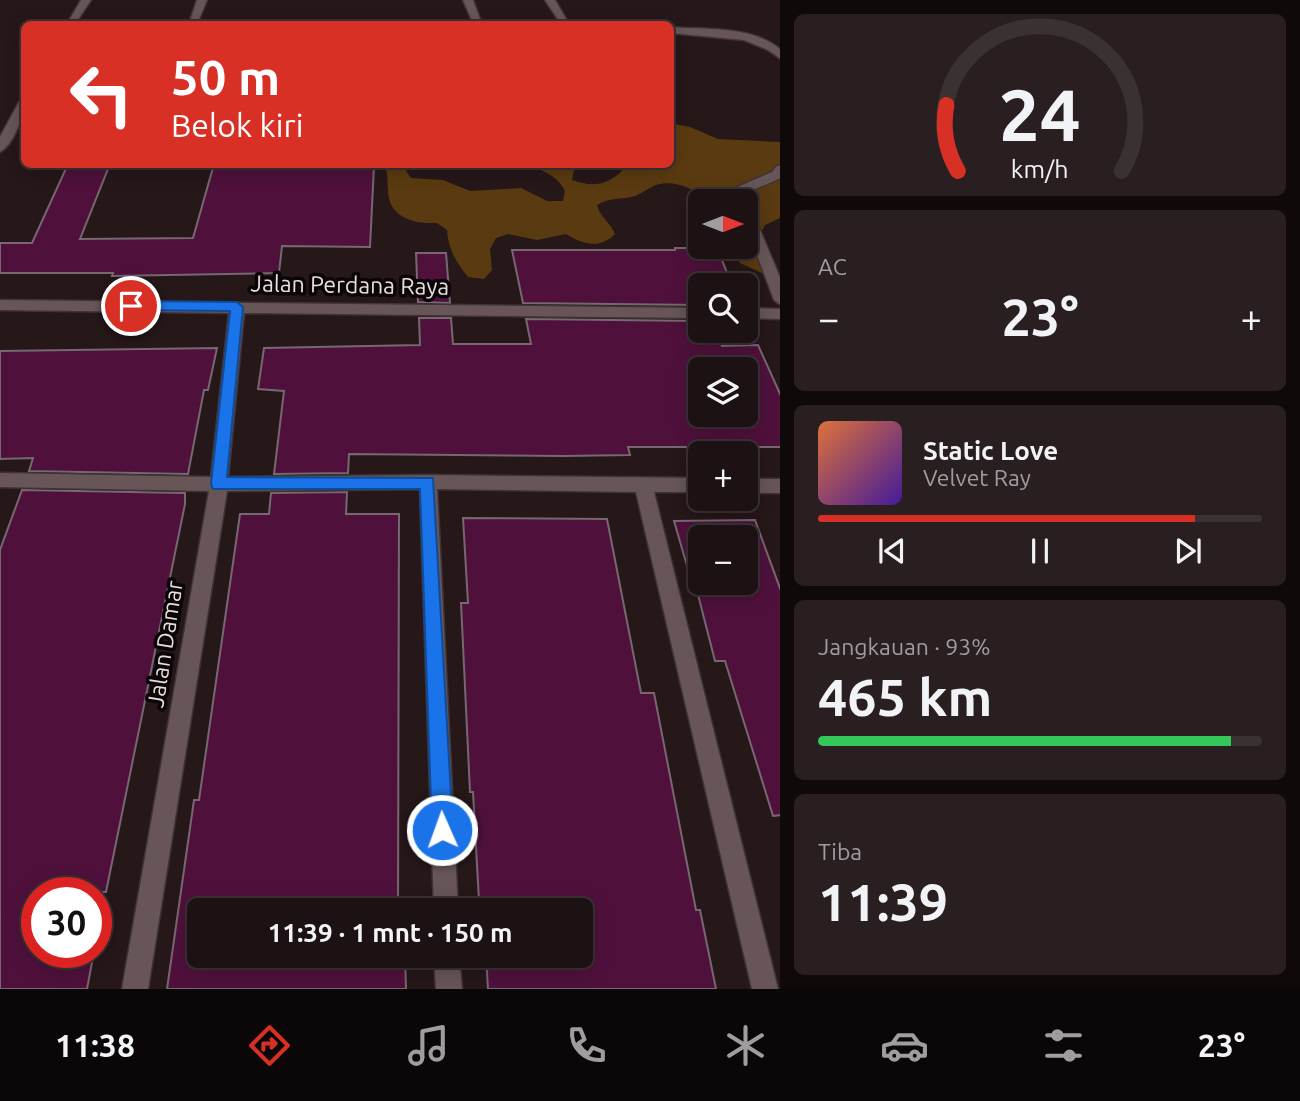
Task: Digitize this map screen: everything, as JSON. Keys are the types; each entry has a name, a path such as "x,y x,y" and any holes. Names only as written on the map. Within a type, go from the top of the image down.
{"street":[{"path":"73,21 86,0"},
{"path":"194,21 202,0"},
{"path":"468,0 478,21"},
{"path":"550,0 563,21"},
{"path":"674,30 780,43"},
{"path":"764,41 780,56"},
{"path":"0,148 21,108"},
{"path":"744,189 776,175 780,169"},
{"path":"758,242 780,300"},
{"name":"Jalan Perdana Raya","path":"0,305 688,313"},
{"name":"Jalan Damar","path":"135,989 219,484 237,307"},
{"path":"758,313 780,314"},
{"path":"428,482 445,898"},
{"path":"2,485 428,482 688,485"},
{"path":"643,484 765,989"},
{"path":"758,486 780,486"},
{"path":"448,968 449,989"}],"shaded area":[{"path":"674,124 690,127 718,139 780,142 780,218 765,225 760,234 770,265 762,273 737,259 758,259 758,189 691,189 663,183 635,196 597,205 615,234 603,242 585,243 566,234 537,240 508,234 496,238 490,249 492,270 484,279 468,277 456,261 447,230 437,223 404,218 393,208 389,200 385,168 404,168 411,178 443,180 470,191 521,188 547,201 563,201 565,191 553,177 533,168 574,168 572,180 586,184 610,180 622,168 674,168"}],"building":[{"path":"66,168 108,168 80,239 193,238 213,168 374,168 370,247 282,246 279,273 112,276 113,273 0,273 0,243 32,243"},
{"path":"688,248 688,259 721,259 727,273 688,273 688,305 523,303 512,250"},
{"path":"416,253 446,253 450,303 418,302"},
{"path":"419,318 451,318 453,344 531,344 526,319 688,321 688,343 758,345 780,394 780,447 758,447 758,441 688,441 688,447 628,447 630,455 349,454 348,473 274,474 284,391 258,389 264,348 420,345"},
{"path":"217,348 208,390 204,390 188,474 29,471 33,458 0,459 0,351"},
{"path":"22,490 185,493 185,504 109,877 21,877 21,968 91,968 87,989 0,989 0,550"},
{"path":"347,492 346,514 399,514 398,898 187,898 187,968 405,968 406,989 167,989 194,800 199,800 240,514 269,514 271,493"},
{"path":"463,518 607,519 641,693 654,693 696,910 700,910 716,989 488,989 487,968 593,968 593,898 479,898 473,792 470,792 461,603 468,603"},
{"path":"755,520 757,525 688,525 688,569 674,521"},
{"path":"758,528 780,588 780,815 773,816 725,661 715,661 698,595 758,595"}],"route":[{"path":"131,306 237,307 219,484 428,482 442,830"}]}
